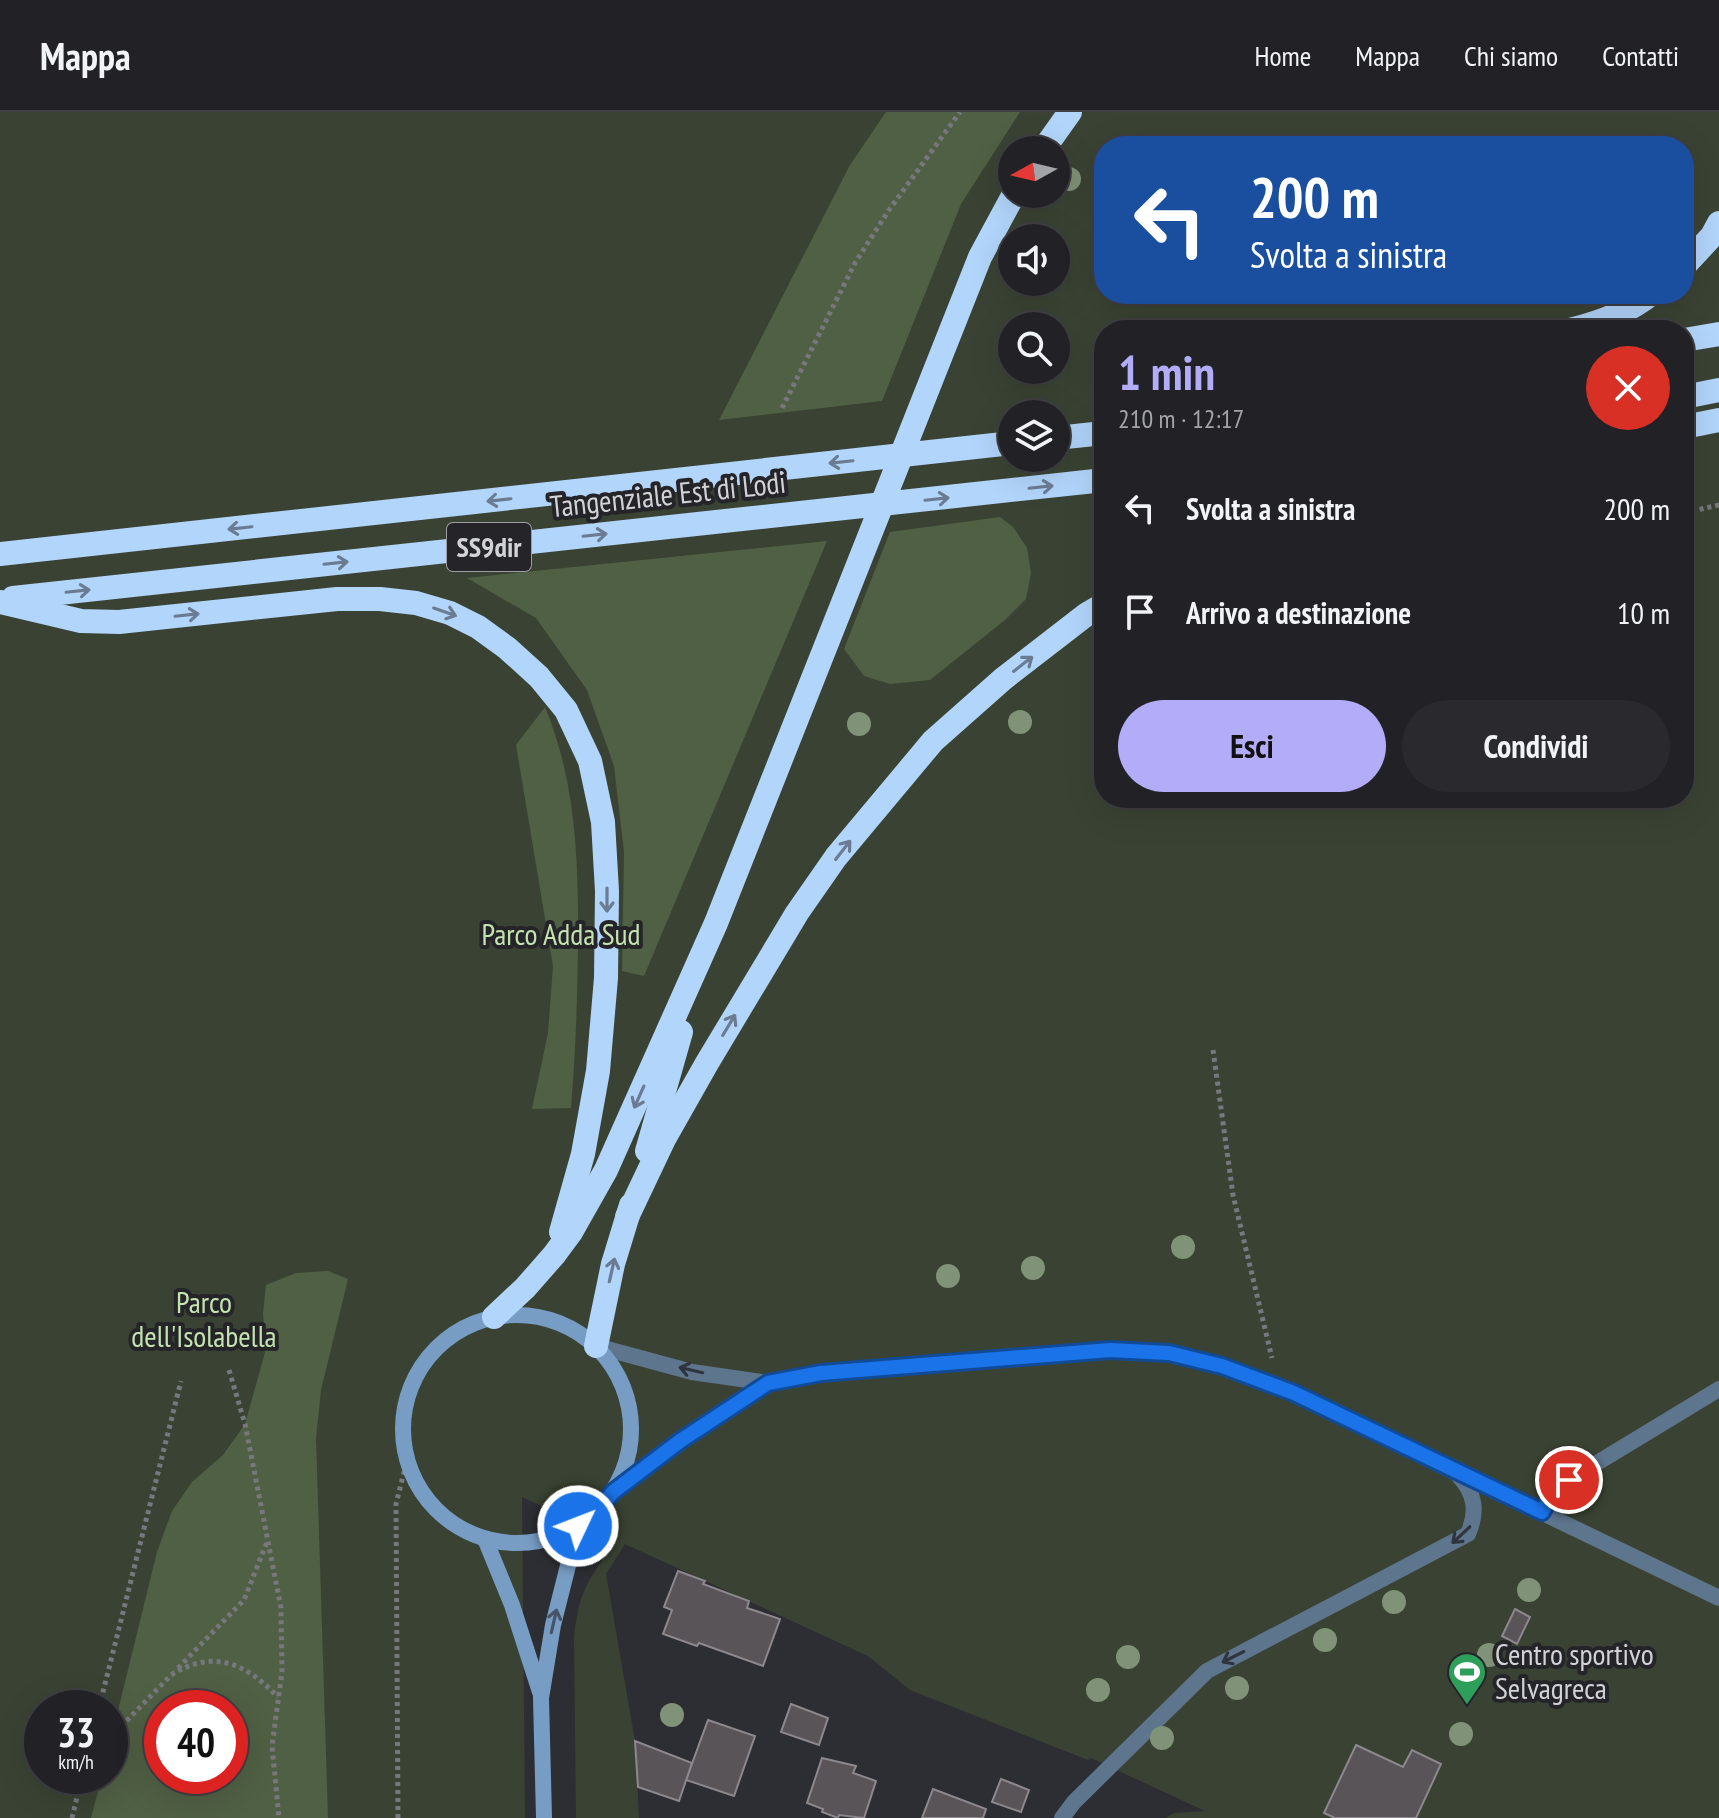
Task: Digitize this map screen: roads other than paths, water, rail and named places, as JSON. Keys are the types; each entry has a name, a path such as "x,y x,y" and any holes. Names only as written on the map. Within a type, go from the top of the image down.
{"highway":[{"path":"1053,136 1070,112"},
{"path":"494,1317 554,1255 571,1232 606,1170 716,923 980,257 1006,208"},
{"path":"1694,255 1712,236 1719,223"},
{"path":"1604,320 1637,304"},
{"path":"1694,338 1719,334"},
{"path":"1694,395 1719,390"},
{"path":"1694,425 1719,420"},
{"path":"1070,437 1094,434"},
{"name":"Tangenziale Est di Lodi","path":"0,554 998,444"},
{"name":"Tangenziale Est di Lodi","path":"0,600 1094,481"},
{"path":"0,600 93,622 119,622 337,599 416,603 450,613 478,627 539,677 566,710 590,761 603,822 607,891 606,978 598,1071 583,1154 554,1255"},
{"path":"627,1217 664,1139 707,1063 797,913 836,857 933,741 1003,679 1094,610"},
{"path":"596,1346 613,1264 716,923"}],"street":[{"path":"768,1383 680,1441 613,1492 597,1511 578,1526 549,1540 517,1544 485,1539 451,1523 424,1495 407,1460 403,1423 411,1386 431,1354 460,1330 494,1317 531,1315 566,1326 596,1346 692,1372 768,1383 821,1373 1110,1350 1169,1353 1222,1366 1278,1387 1719,1598"},
{"path":"596,1346 620,1378 631,1416 628,1456 613,1492"},
{"path":"1542,1512 1548,1501 1569,1480 1719,1389"},
{"path":"1062,1818 1074,1802 1207,1671 1468,1534 1475,1508 1472,1493 1453,1469"},
{"path":"544,1818 541,1698 553,1625 578,1526"},
{"path":"485,1539 512,1605 541,1698"}],"place":[{"name":"Centro sportivo Selvagreca","path":"1467,1706"}],"park label":[{"name":"Parco Adda Sud","path":"561,935"},
{"name":"Parco dell'Isolabella","path":"204,1320"}]}
